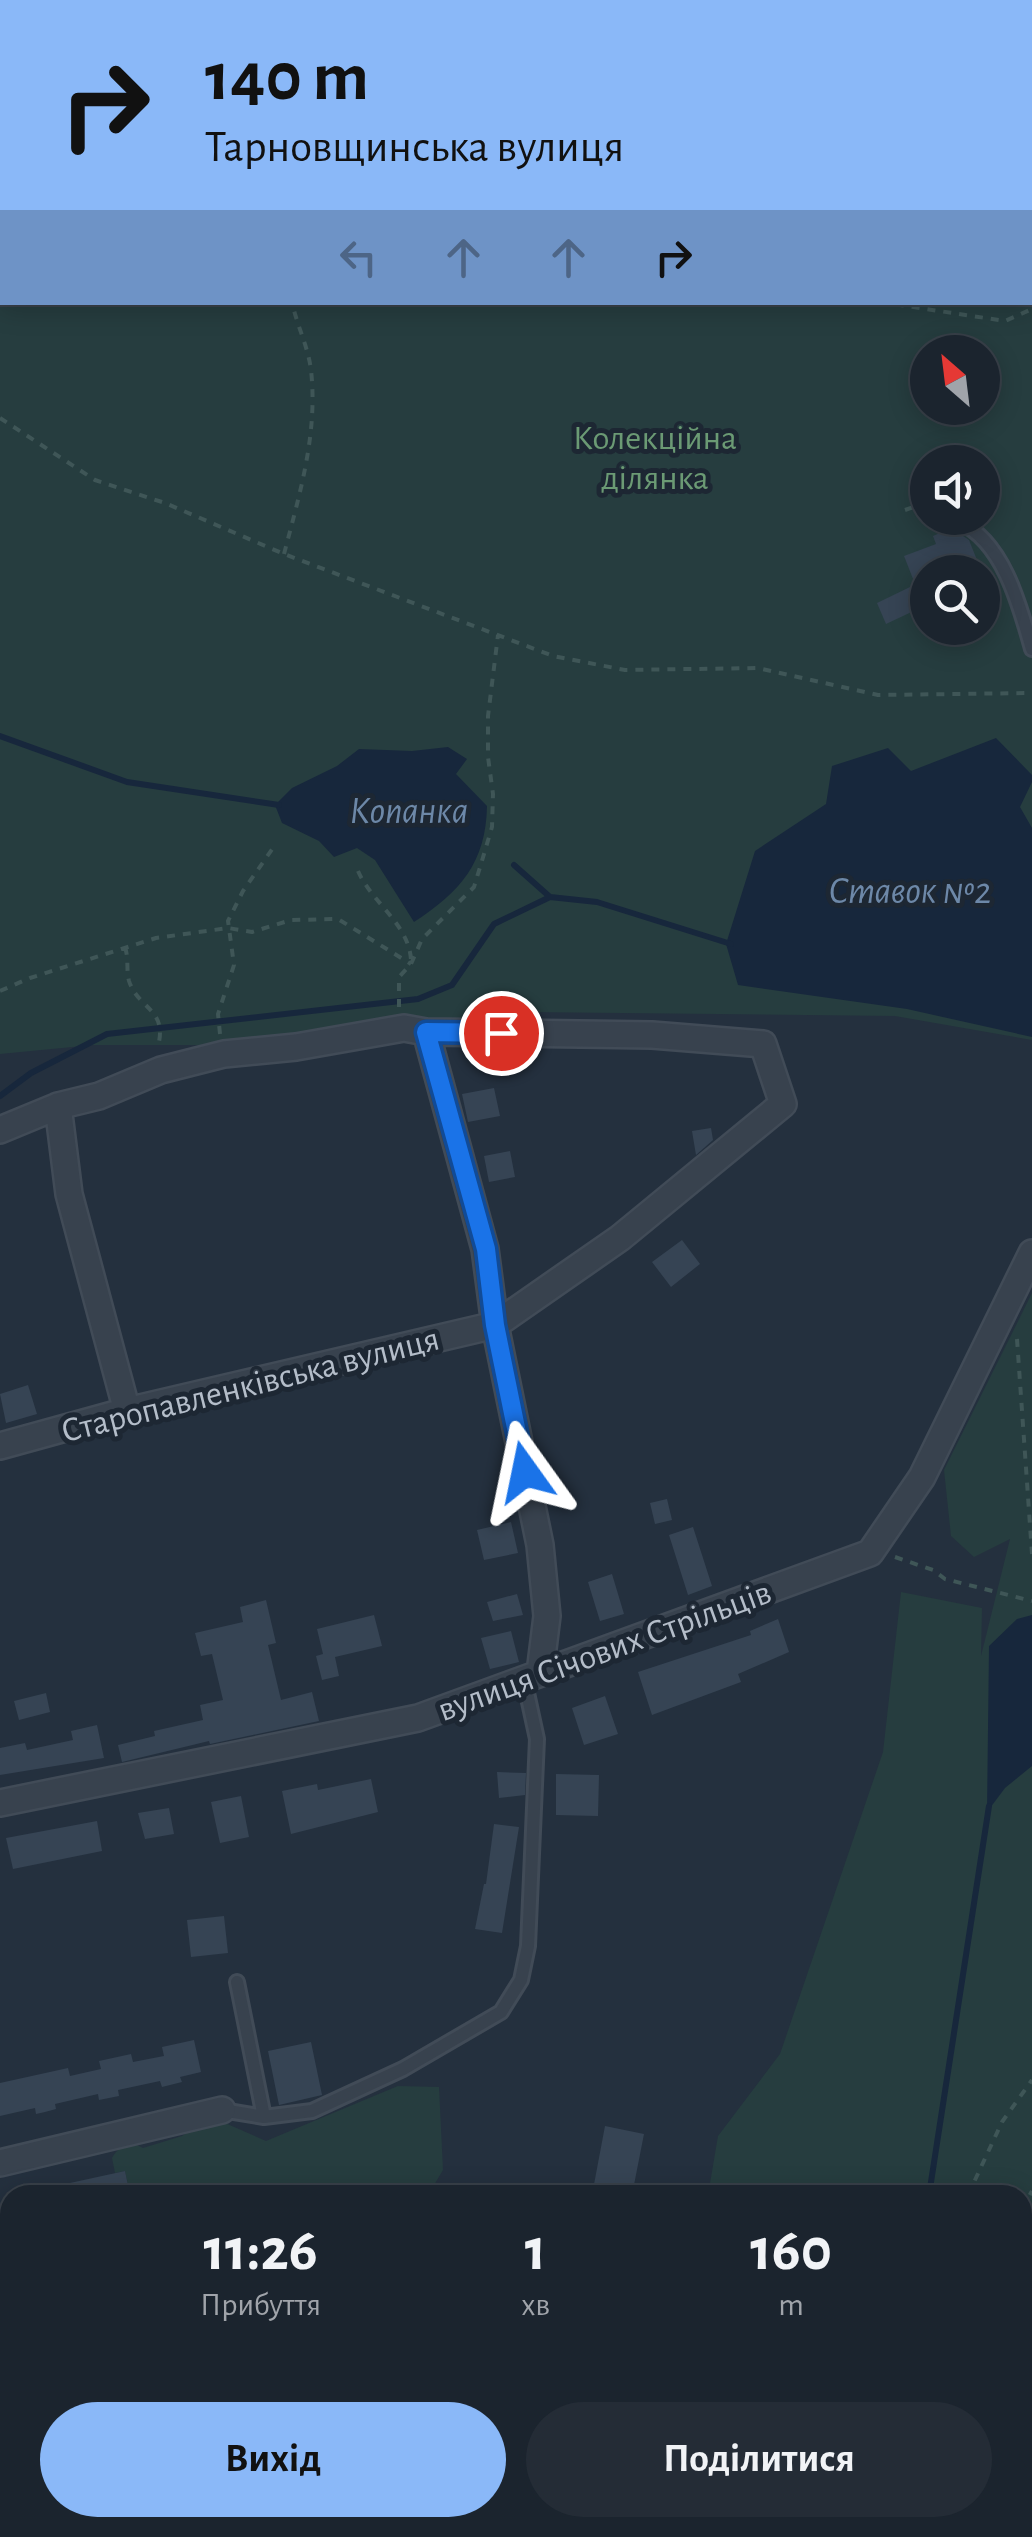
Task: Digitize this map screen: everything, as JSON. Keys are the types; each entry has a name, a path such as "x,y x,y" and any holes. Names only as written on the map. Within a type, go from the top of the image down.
{"street":[{"path":"0,1130 161,1070 224,1054 296,1047 404,1028 426,1032 486,1249 495,1325 540,1545 546,1616 532,1676"},
{"name":"Старопавленківська вулиця","path":"0,1446 495,1325 620,1238 783,1104 763,1044 652,1035 426,1032"},
{"path":"58,1106 69,1194 128,1412"},
{"path":"870,1553 922,1478 1032,1253"},
{"name":"вулиця Січових Стрільців","path":"0,1802 418,1718 870,1553"},
{"path":"0,2163 222,2110"}],"lane":[{"path":"979,535 996,556 1020,608 1032,648"},
{"path":"222,2110 264,2117 312,2111 403,2069 501,2012 520,1980 528,1946 538,1738 532,1676"},
{"path":"237,1982 264,2117"}],"path":[{"path":"284,554 310,446 314,412 310,367 293,305"},
{"path":"900,305 1005,321 1032,308"},
{"path":"0,418 96,480 165,503 284,554 553,656 625,670 758,668 878,695 1032,694"},
{"path":"905,510 910,508"},
{"path":"398,1005 399,977 412,964 422,939 474,887 492,827 488,716 498,636"},
{"path":"218,1028 218,1014 234,965 228,921 273,848"},
{"path":"358,872 365,887 406,936 412,964"},
{"path":"0,991 156,938 228,928 252,932 292,920 338,919 412,964"},
{"path":"125,948 130,984 160,1023 162,1032"},
{"path":"1016,1327 1032,1554"},
{"path":"870,1553 900,1558 945,1579 1032,1601"},
{"path":"973,2185 1002,2122 1032,2080"}],"green space":[{"name":"Колекційна ділянка","path":"0,305 1032,305 1032,1040 895,1016 524,1012 245,1045 93,1045 0,1054"},
{"path":"1032,1293 1032,2185 710,2185 718,2136 780,2054 883,1752 901,1592 982,1608 981,1656 1010,1539 974,1557 951,1536 944,1470"},
{"path":"398,2086 439,2087 443,2170 434,2185 128,2185 125,2171 115,2173 112,2158 130,2144 143,2148 182,2136 222,2110 225,2123 266,2141"}],"water":[{"name":"Ставок №2","path":"996,738 1032,775 1020,807 1032,828 1032,1037 907,1009 738,985 726,944 755,851 826,804 832,766 888,748 911,771"},
{"name":"Копанка","path":"448,747 467,759 456,774 487,806 482,844 457,887 414,922 375,860 357,848 334,857 319,841 282,823 275,805 292,788 337,766 359,749 412,751"},
{"path":"1032,1615 1032,1766 1005,1788 987,1812 989,1646 1017,1619"}],"building":[{"path":"962,535 969,540 975,555 910,555 910,571 904,556 936,544 933,536"},
{"path":"910,587 910,613 886,624 877,603"},
{"path":"494,1088 500,1116 468,1122 462,1094"},
{"path":"711,1128 713,1140 696,1155 692,1131"},
{"path":"510,1151 515,1177 489,1182 484,1156"},
{"path":"682,1240 700,1264 671,1287 652,1262"},
{"path":"28,1385 37,1414 6,1423 0,1394"},
{"path":"667,1499 672,1520 655,1524 650,1503"},
{"path":"511,1522 518,1553 484,1560 477,1530"},
{"path":"693,1527 712,1586 688,1595 669,1535"},
{"path":"612,1574 624,1614 600,1621 588,1582"},
{"path":"517,1594 523,1615 493,1621 487,1602"},
{"path":"266,1600 276,1643 268,1645 281,1700 312,1692 319,1721 122,1762 118,1745 155,1736 154,1731 203,1720 200,1705 223,1700 212,1654 201,1656 195,1633 243,1622 240,1607"},
{"path":"374,1615 382,1646 335,1657 339,1676 322,1680 316,1656 323,1654 317,1629"},
{"path":"778,1619 789,1652 738,1674 741,1682 652,1715 638,1672 751,1635 750,1631"},
{"path":"511,1631 519,1662 490,1669 481,1638"},
{"path":"46,1693 50,1712 19,1720 14,1701"},
{"path":"605,1696 618,1734 584,1745 572,1708"},
{"path":"97,1725 104,1758 0,1775 0,1748 25,1743 27,1750 73,1740 71,1731"},
{"path":"497,1772 526,1773 525,1795 499,1798"},
{"path":"556,1774 599,1775 598,1816 556,1815"},
{"path":"371,1779 378,1812 291,1834 282,1791 317,1784 318,1790"},
{"path":"241,1796 249,1837 220,1843 211,1802"},
{"path":"169,1808 174,1834 145,1839 138,1813"},
{"path":"97,1821 102,1851 13,1869 6,1838"},
{"path":"494,1824 519,1827 502,1933 475,1929"},
{"path":"224,1916 228,1953 191,1957 187,1920"},
{"path":"194,2040 201,2072 180,2077 182,2082 162,2087 160,2081 118,2090 119,2096 99,2100 98,2094 55,2104 56,2109 45,2112 36,2114 35,2108 0,2116 0,2083 68,2068 70,2076 101,2069 99,2061 131,2054 133,2062 164,2056 162,2047"},
{"path":"311,2042 322,2095 279,2105 268,2051"},
{"path":"605,2126 644,2134 634,2185 594,2185"},
{"path":"125,2171 128,2185 61,2185"}],"waterway":[{"path":"0,736 127,782 279,805"},
{"path":"514,865 550,897"},
{"path":"0,1096 31,1073 107,1034 418,999 452,985 494,924 550,897 597,902 731,944"},
{"path":"931,2185 989,1806"}],"route":[{"path":"501,1033 426,1032 486,1249 495,1325 525,1472"}]}
